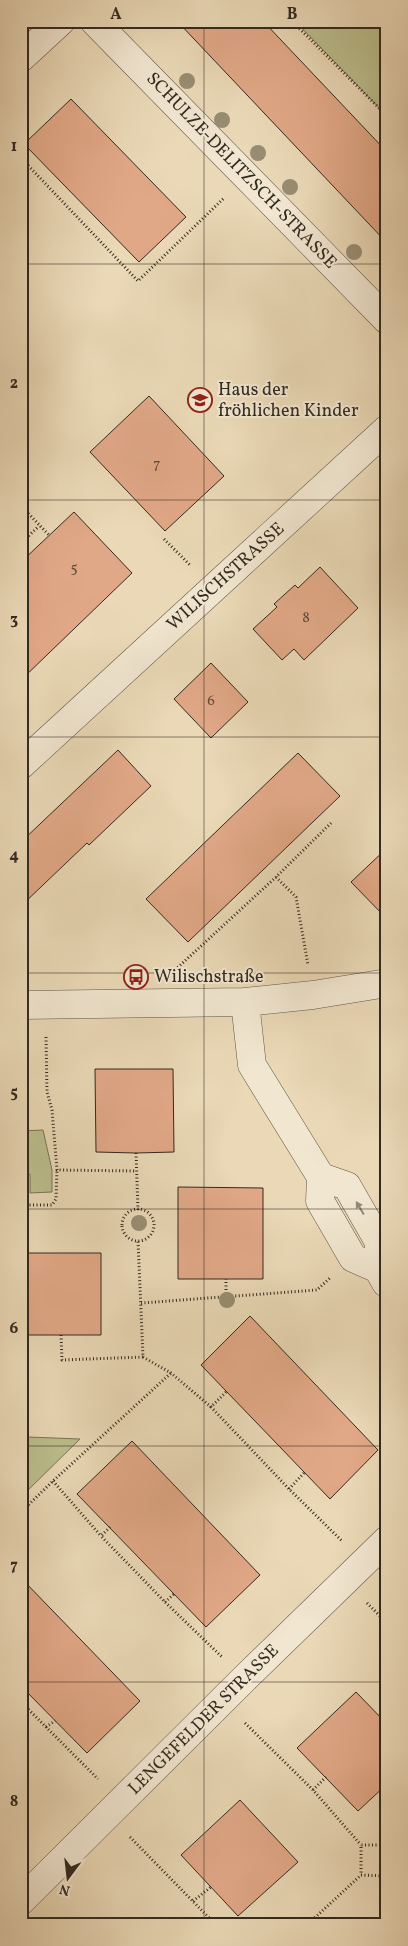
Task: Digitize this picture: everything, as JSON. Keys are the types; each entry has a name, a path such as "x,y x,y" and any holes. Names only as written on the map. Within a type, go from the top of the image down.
{"street":[{"path":"21,58 61,21"},
{"name":"SCHULZE-DELITZSCH-STRASSE","path":"94,21 387,320"},
{"name":"WILISCHSTRASSE","path":"21,765 387,429"},
{"path":"21,1005 245,1002 313,995 387,983"},
{"path":"245,1002 252,1065 321,1177 320,1201 353,1258 382,1277"},
{"name":"LENGEFELDER STRASSE","path":"21,1901 387,1540"}],"path":[{"path":"292,21 387,116"},
{"path":"21,158 138,281 246,176"},
{"path":"21,506 49,536"},
{"path":"21,543 39,526"},
{"path":"164,539 214,588"},
{"path":"140,1002 276,877 331,823"},
{"path":"276,877 296,897 313,995"},
{"path":"26,1205 52,1205 56,1199 57,1170 52,1110 47,1092 46,1040"},
{"path":"136,1153 138,1210"},
{"path":"57,1170 136,1171"},
{"path":"138,1210 143,1210 151,1216 154,1226 150,1236 138,1241 127,1237 122,1222 128,1214 138,1210"},
{"path":"138,1241 143,1357"},
{"path":"141,1303 317,1290 332,1277"},
{"path":"226,1279 226,1297"},
{"path":"61,1335 62,1360 143,1357 171,1373 211,1408 289,1489 364,1562"},
{"path":"21,1512 171,1373"},
{"path":"211,1408 226,1392"},
{"path":"289,1489 304,1473"},
{"path":"53,1481 101,1536 164,1602 244,1679"},
{"path":"101,1536 110,1527"},
{"path":"164,1602 174,1594"},
{"path":"223,1701 313,1790 362,1844 361,1876"},
{"path":"21,1702 46,1727 193,1901 216,1925"},
{"path":"46,1727 55,1720"},
{"path":"313,1790 326,1777"},
{"path":"362,1844 387,1845"},
{"path":"307,1925 361,1876 387,1876"},
{"path":"193,1901 211,1887"}],"green space":[{"path":"295,21 387,21 387,116"},
{"path":"43,1130 52,1170 52,1192 30,1193 30,1174 21,1174 21,1131"},
{"path":"28,1437 80,1439 23,1495 21,1445"}],"building":[{"path":"177,21 263,21 387,152 387,243"},
{"path":"71,99 186,217 139,262 24,144"},
{"path":"149,396 224,476 165,531 90,452"},
{"path":"74,512 132,573 21,680 21,562"},
{"path":"320,567 358,608 304,660 294,649 282,660 253,629 277,607 274,604 295,585 298,588"},
{"path":"211,663 248,702 211,738 174,699"},
{"path":"118,750 151,786 89,845 87,843 21,906 21,842"},
{"path":"298,753 340,796 188,942 146,899"},
{"path":"387,848 387,919 351,882"},
{"path":"95,1069 173,1069 174,1152 96,1152"},
{"path":"178,1187 263,1188 263,1279 178,1279"},
{"path":"23,1253 101,1253 101,1335 24,1335"},
{"path":"250,1316 378,1450 330,1499 201,1365"},
{"path":"132,1441 260,1575 206,1627 77,1494"},
{"path":"21,1578 140,1701 87,1753 21,1686"},
{"path":"356,1692 387,1724 387,1784 358,1811 297,1748"},
{"path":"240,1800 298,1862 238,1916 181,1855"}],"place":[{"name":"Haus der fröhlichen Kinder","path":"200,400"},
{"name":"Wilischstraße","path":"136,977"}]}
